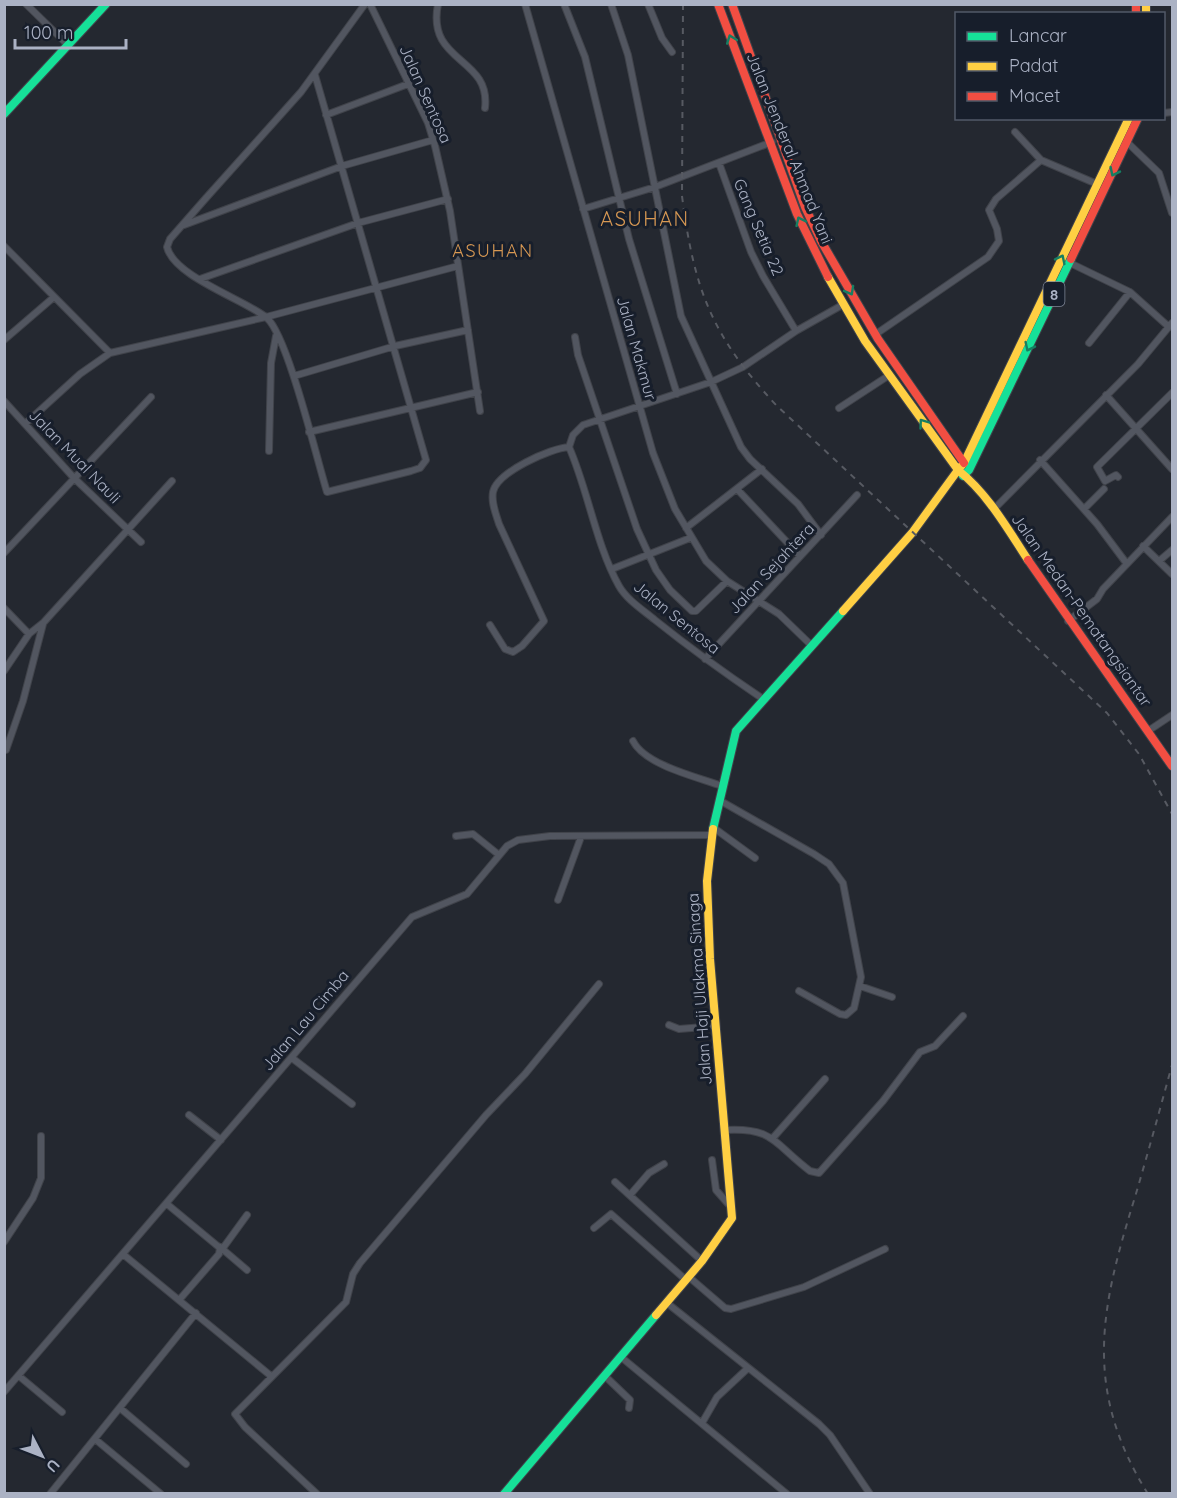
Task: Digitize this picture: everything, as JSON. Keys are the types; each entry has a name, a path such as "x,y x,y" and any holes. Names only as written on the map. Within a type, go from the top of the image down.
{"main road":[{"path":"4,114 106,4"},
{"name":"Jalan Jenderal Ahmad Yani","path":"718,4 772,142 779,168 810,243 888,376 963,470"},
{"name":"Jalan Jenderal Ahmad Yani","path":"732,4 805,207 820,238 876,334 963,470"},
{"name":"8","path":"963,470 1128,120"},
{"name":"8","path":"963,470 1070,263 1137,120"},
{"path":"779,168 790,163"},
{"path":"810,243 820,238"},
{"name":"Jalan Medan-Pematangsiantar","path":"963,470 994,509 1068,621 1173,766"},
{"name":"Jalan Haji Ulakma Sinaga","path":"504,1494 688,1279 727,1229 732,1218 707,881 713,831 730,744 736,731 763,699 912,533 963,470"}],"street":[{"path":"26,4 69,46"},
{"path":"315,75 378,287 426,460 425,464 411,471 327,492 294,376 277,335 266,317 226,297 174,260 168,252 170,239 315,75 340,36 365,4"},
{"name":"Jalan Sentosa","path":"370,4 433,140 448,199 480,411"},
{"path":"438,4 435,22 437,33 449,51 483,81 487,95 485,108"},
{"name":"Jalan Makmur","path":"525,4 653,453 675,509 690,538 706,561 727,581 779,614 811,645"},
{"path":"564,4 585,57 655,328 677,394"},
{"path":"611,4 628,55 681,316 741,447 798,504 820,534"},
{"path":"648,4 662,38 672,52"},
{"path":"326,115 408,84"},
{"path":"1015,132 1041,160 1097,184"},
{"path":"183,225 342,166 433,140"},
{"path":"583,209 655,187 772,142"},
{"path":"1128,143 1159,173 1173,213"},
{"path":"876,334 987,257 999,241 989,210 996,199 1041,160"},
{"name":"Gang Setia 22","path":"719,162 751,252 796,331"},
{"path":"200,279 358,223 448,199"},
{"path":"4,246 110,353"},
{"path":"994,509 1171,325 1130,292 1070,263"},
{"path":"25,424 80,374 110,353 266,317 458,266"},
{"path":"1089,343 1130,292"},
{"path":"4,340 54,297"},
{"path":"490,626 505,649 513,652 543,624 543,617 494,510 493,490 497,483 530,460 547,452 569,447 578,429 639,405 711,382 743,367 796,331 844,304"},
{"path":"294,376 395,346 468,330"},
{"path":"269,451 271,363 277,335"},
{"path":"575,337 637,529 656,570 665,583 692,611 696,611 727,581"},
{"path":"838,408 888,376"},
{"path":"309,432 478,392"},
{"path":"1118,477 1105,481 1096,467 1173,393"},
{"path":"1106,395 1135,430 1173,469"},
{"path":"4,554 151,397"},
{"name":"Jalan Mual Nauli","path":"4,401 75,478 141,542"},
{"name":"Jalan Sentosa","path":"569,447 581,473 588,502 619,587 637,606 705,659 763,699"},
{"path":"1040,460 1084,509 1127,564"},
{"path":"686,528 762,469"},
{"path":"4,671 30,634 44,622 172,481"},
{"path":"737,489 800,556"},
{"path":"1084,509 1104,489"},
{"name":"Jalan Sejahtera","path":"705,659 858,495"},
{"path":"1068,621 1097,599 1103,589 1173,517"},
{"path":"612,569 690,538"},
{"path":"1143,546 1173,574"},
{"path":"1160,561 1173,550"},
{"path":"4,608 30,634"},
{"path":"6,750 23,701 44,622"},
{"path":"1148,731 1173,715"},
{"path":"633,741 640,752 675,770 722,786"},
{"path":"719,800 814,854 839,875 854,939 860,986 854,1008 846,1015 799,991"},
{"path":"713,831 755,858"},
{"name":"Jalan Lau Cimba","path":"4,1392 412,917 467,894 499,855 518,840 550,836 581,837 713,831"},
{"path":"456,836 473,834 499,855"},
{"path":"558,900 581,837"},
{"path":"317,1494 234,1417 271,1376 346,1302 353,1274 360,1263 486,1115 525,1074 599,984"},
{"path":"860,986 892,997"},
{"path":"725,1130 757,1130 772,1139 810,1171 819,1173 883,1101 920,1052 935,1046 963,1016"},
{"path":"669,1025 679,1029 716,1026"},
{"path":"292,1058 352,1104"},
{"path":"772,1139 825,1079"},
{"path":"189,1115 221,1140"},
{"path":"4,1242 33,1198 40,1178 41,1136"},
{"path":"712,1160 716,1190 732,1209"},
{"path":"630,1196 649,1173 664,1164"},
{"path":"615,1182 702,1261"},
{"path":"167,1204 247,1270"},
{"path":"594,1228 611,1214 688,1279 725,1308 731,1309 804,1287 885,1249"},
{"path":"180,1299 219,1254 221,1247 247,1215"},
{"path":"124,1255 271,1376"},
{"path":"667,1303 830,1435 870,1494"},
{"path":"51,1494 196,1313"},
{"path":"621,1357 787,1494"},
{"path":"702,1423 717,1398 747,1369"},
{"path":"18,1376 62,1412"},
{"path":"605,1376 630,1400 628,1408"},
{"path":"120,1408 186,1464"},
{"path":"95,1439 161,1494"}],"railway":[{"path":"683,4 682,196 700,285 721,333 754,380 776,405 1107,713 1139,754 1172,814"},
{"path":"1148,1494 1127,1455 1113,1418 1106,1382 1104,1347 1113,1275 1172,1065"}],"traffic: fast":[{"path":"4,114 106,4"},
{"path":"963,476 969,470 1071,259"},
{"path":"713,829 736,731 843,611"},
{"path":"504,1494 656,1315"}],"traffic: slow":[{"path":"1146,4 1146,12"},
{"path":"1028,560 988,501 958,470 964,463 1128,120"},
{"path":"828,277 865,341 958,470 912,533 843,611"},
{"path":"656,1315 702,1261 732,1218 710,959 707,881 713,829"}],"traffic: jam":[{"path":"718,4 797,214 828,277"},
{"path":"732,4 805,207 821,241 878,339 964,463"},
{"path":"1136,4 1136,12"},
{"path":"1071,259 1137,120"},
{"path":"1028,560 1172,766"}],"district":[{"name":"ASUHAN","path":"645,218"},
{"name":"ASUHAN","path":"493,250"}]}
